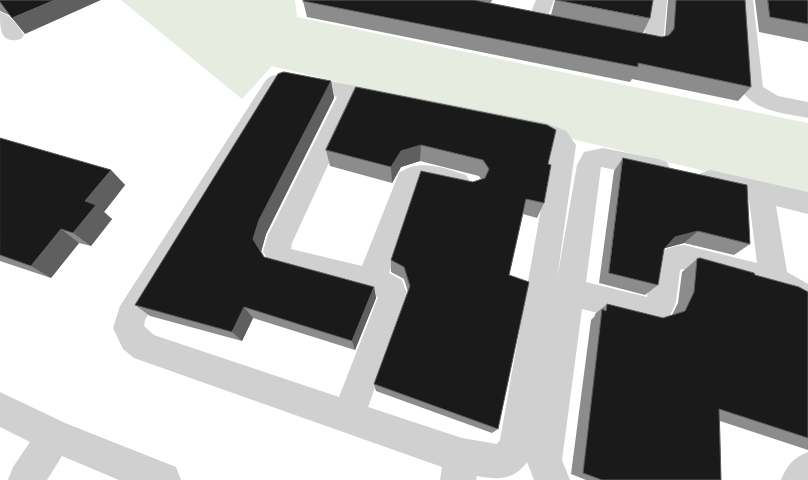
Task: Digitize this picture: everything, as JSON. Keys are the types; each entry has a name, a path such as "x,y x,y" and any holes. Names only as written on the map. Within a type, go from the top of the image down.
{"street":[{"path":"544,0 528,18 557,24"},
{"path":"605,34 653,44 658,0"},
{"path":"744,0 752,89 755,94 768,100 808,110"},
{"path":"0,18 14,35"},
{"path":"289,80 546,132 558,137 564,146 516,447 507,460 460,468 348,416 145,347 134,338 128,328 131,316 274,85 279,81 289,80"},
{"path":"348,416 394,297 392,290 388,286 282,258 277,251 278,243 350,93"},
{"path":"552,480 544,460 589,164 594,159 603,157 808,203"},
{"path":"371,282 408,180 412,175 420,174 470,185"},
{"path":"761,192 774,280"},
{"path":"570,292 649,312 656,310 661,302 666,264 673,258 684,257 774,280 808,299"},
{"path":"0,409 56,436 163,480"},
{"path":"26,480 56,436"},
{"path":"799,480 808,470"}],"shaded area":[{"path":"121,0 295,0 297,17 808,123 808,196 272,66 242,99"}],"building":[{"path":"0,0 55,0 12,18"},
{"path":"304,0 474,0 662,37 669,35 674,29 676,0 745,0 751,87 638,63 638,67"},
{"path":"556,0 653,0 650,18"},
{"path":"768,0 808,0 808,24 770,17"},
{"path":"284,72 331,81 259,220 253,239 264,257 374,287 352,341 244,307 232,332 135,305 278,74"},
{"path":"356,87 547,125 556,130 548,164 551,165 544,203 526,199 509,275 529,282 498,429 374,384 410,286 404,267 391,260 421,171 473,182 485,178 489,169 483,160 421,145 401,151 391,167 326,150"},
{"path":"0,138 111,170 85,201 96,205 73,233 61,229 31,266 0,255"},
{"path":"623,158 747,185 750,244 698,231 675,237 664,249 658,285 609,273"},
{"path":"700,258 799,287 808,292 808,438 719,409 721,480 602,480 583,473 602,309 606,311 607,304 663,318 685,311 694,292 697,259"}]}
